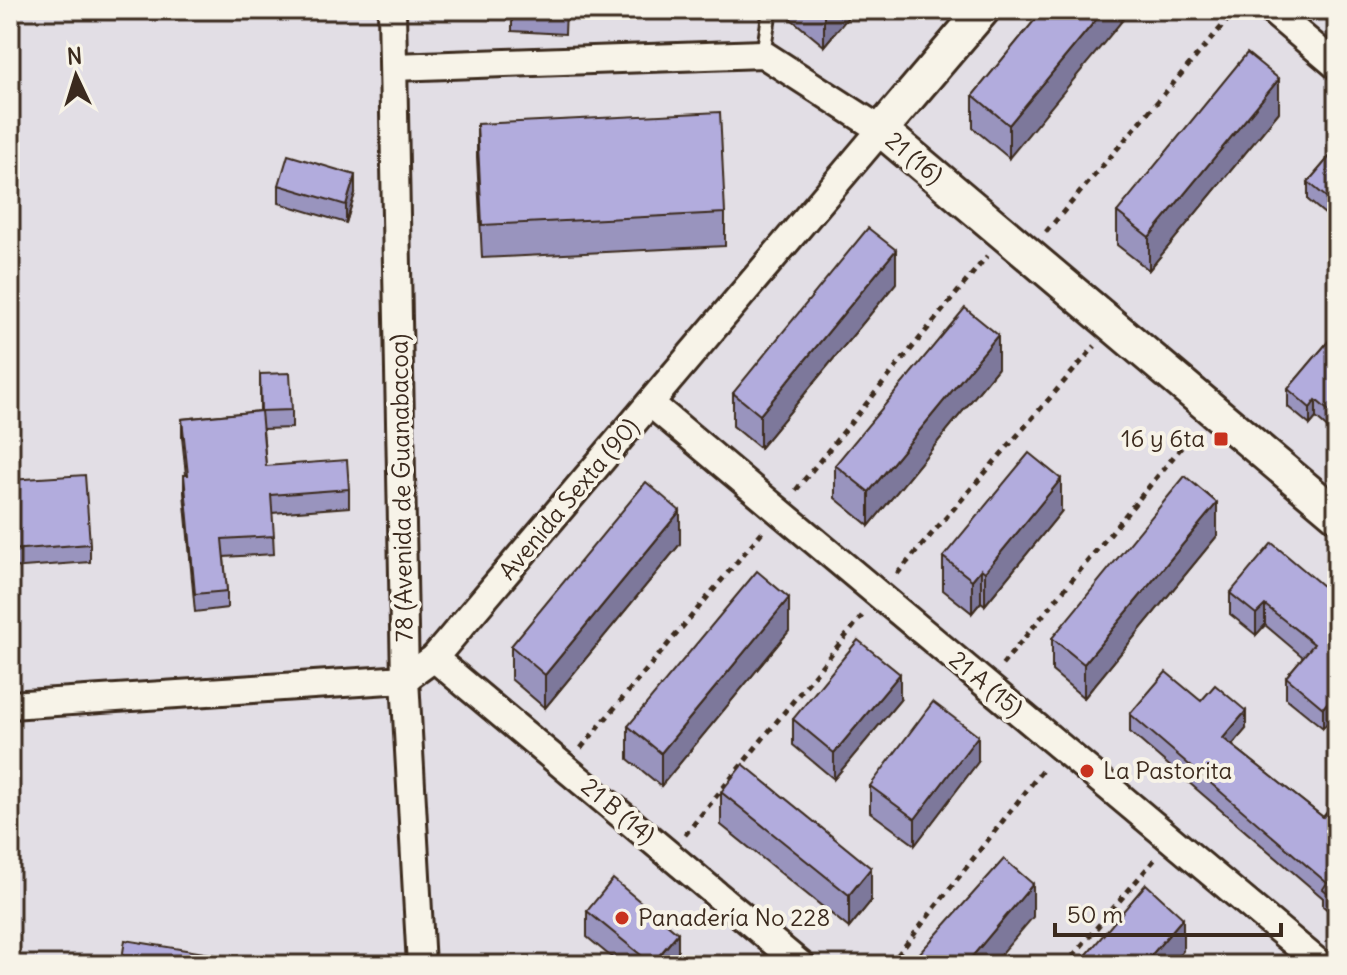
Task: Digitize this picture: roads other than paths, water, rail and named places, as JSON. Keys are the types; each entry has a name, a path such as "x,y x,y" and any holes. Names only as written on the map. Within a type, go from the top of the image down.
{"street":[{"name":"78 (Avenida de Guanabacoa)","path":"392,10 405,679 421,965"},
{"name":"Avenida Sexta (90)","path":"405,679 434,658 983,10"},
{"path":"1271,10 1337,66"},
{"path":"394,67 763,54"},
{"name":"21 (16)","path":"763,54 881,130 1337,515"},
{"name":"21 A (15)","path":"650,403 1321,965"},
{"name":"21 B (14)","path":"434,658 801,965"},
{"path":"10,705 405,679"}],"lane":[{"path":"763,54 770,10"}],"place":[{"name":"16 y 6ta","path":"1221,439"},
{"name":"La Pastorita","path":"1087,771"},
{"name":"Panadería No 228","path":"622,918"}]}
